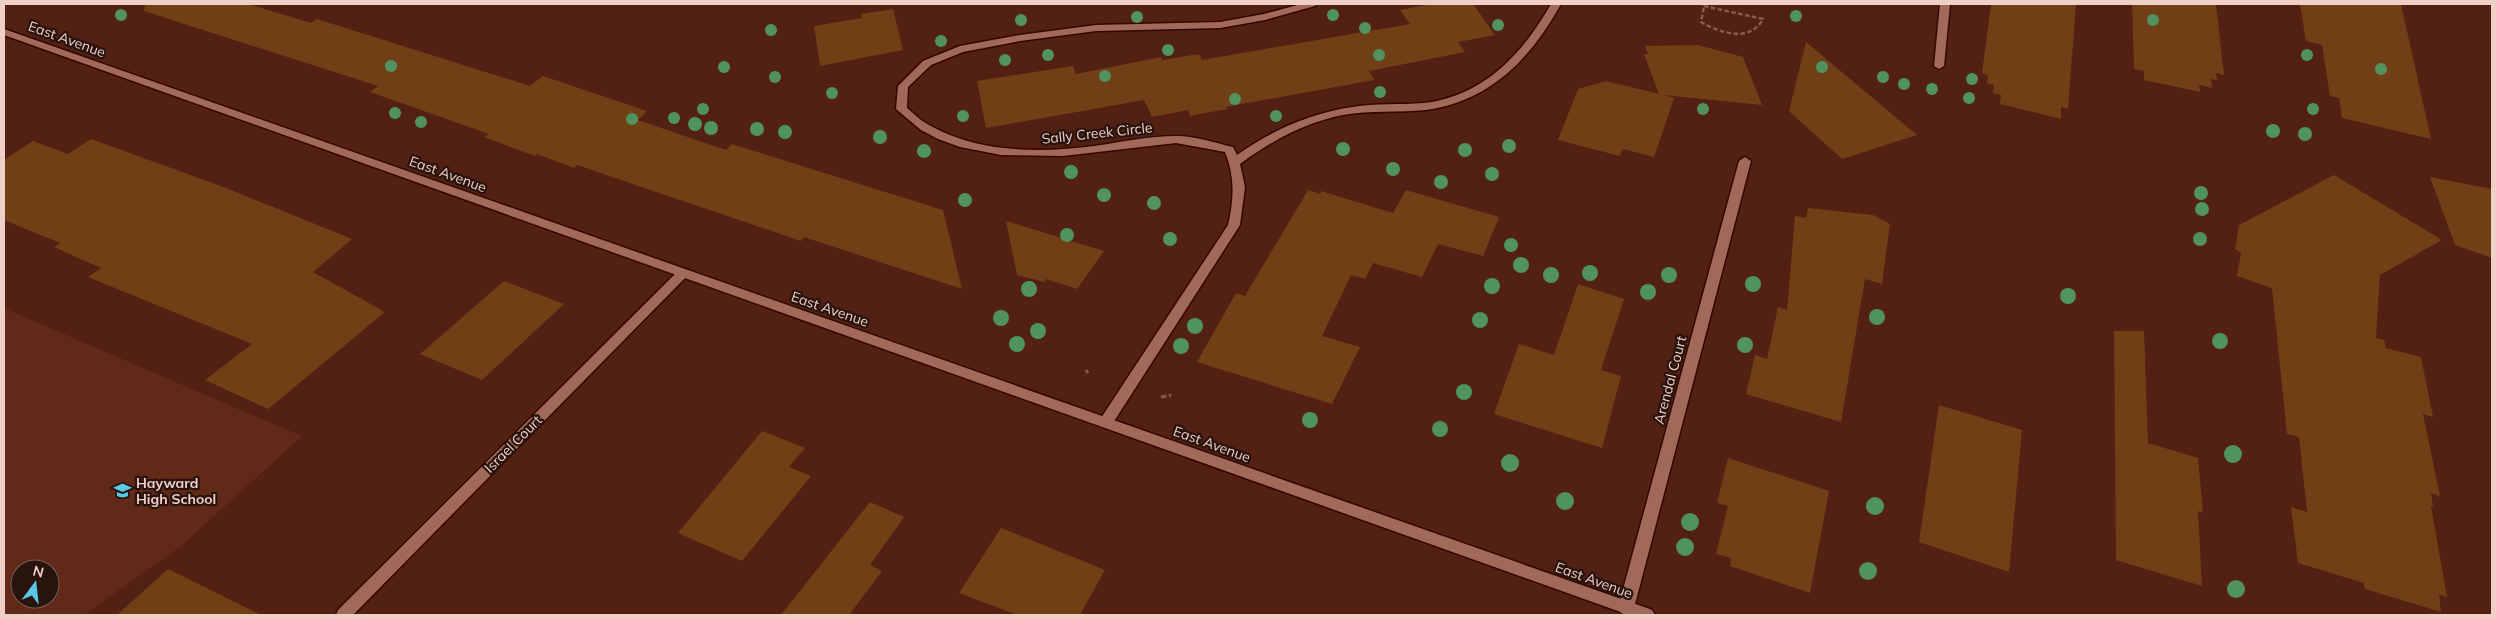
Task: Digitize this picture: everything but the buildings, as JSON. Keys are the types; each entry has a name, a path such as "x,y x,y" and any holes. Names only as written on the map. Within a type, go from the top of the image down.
{"street":[{"name":"Sally Creek Circle","path":"1235,162 1229,150 1194,141 1170,139 1079,152 1036,154 965,143 926,128 901,109 903,86 927,63 960,49 1020,38 1096,28 1220,25 1265,17 1311,4"},
{"path":"1106,422 1234,225 1241,196 1235,162 1254,147 1301,124 1341,112 1440,104 1482,87 1502,76 1518,63 1545,25 1556,4"},
{"path":"1939,66 1945,4"},
{"name":"East Avenue","path":"4,32 1646,615"},
{"name":"Arendal Court","path":"1626,608 1745,161"},
{"name":"Israel Court","path":"343,615 683,273"}],"path":[{"path":"1704,5 1763,19 1761,26 1753,32 1743,34 1709,27 1701,22 1704,5"},
{"path":"1161,397 1171,395"}],"shaded area":[{"name":"Hayward High School","path":"4,308 302,436 180,547 84,615 4,615"}],"place":[{"name":"Hayward High School","path":"122,491"}]}
